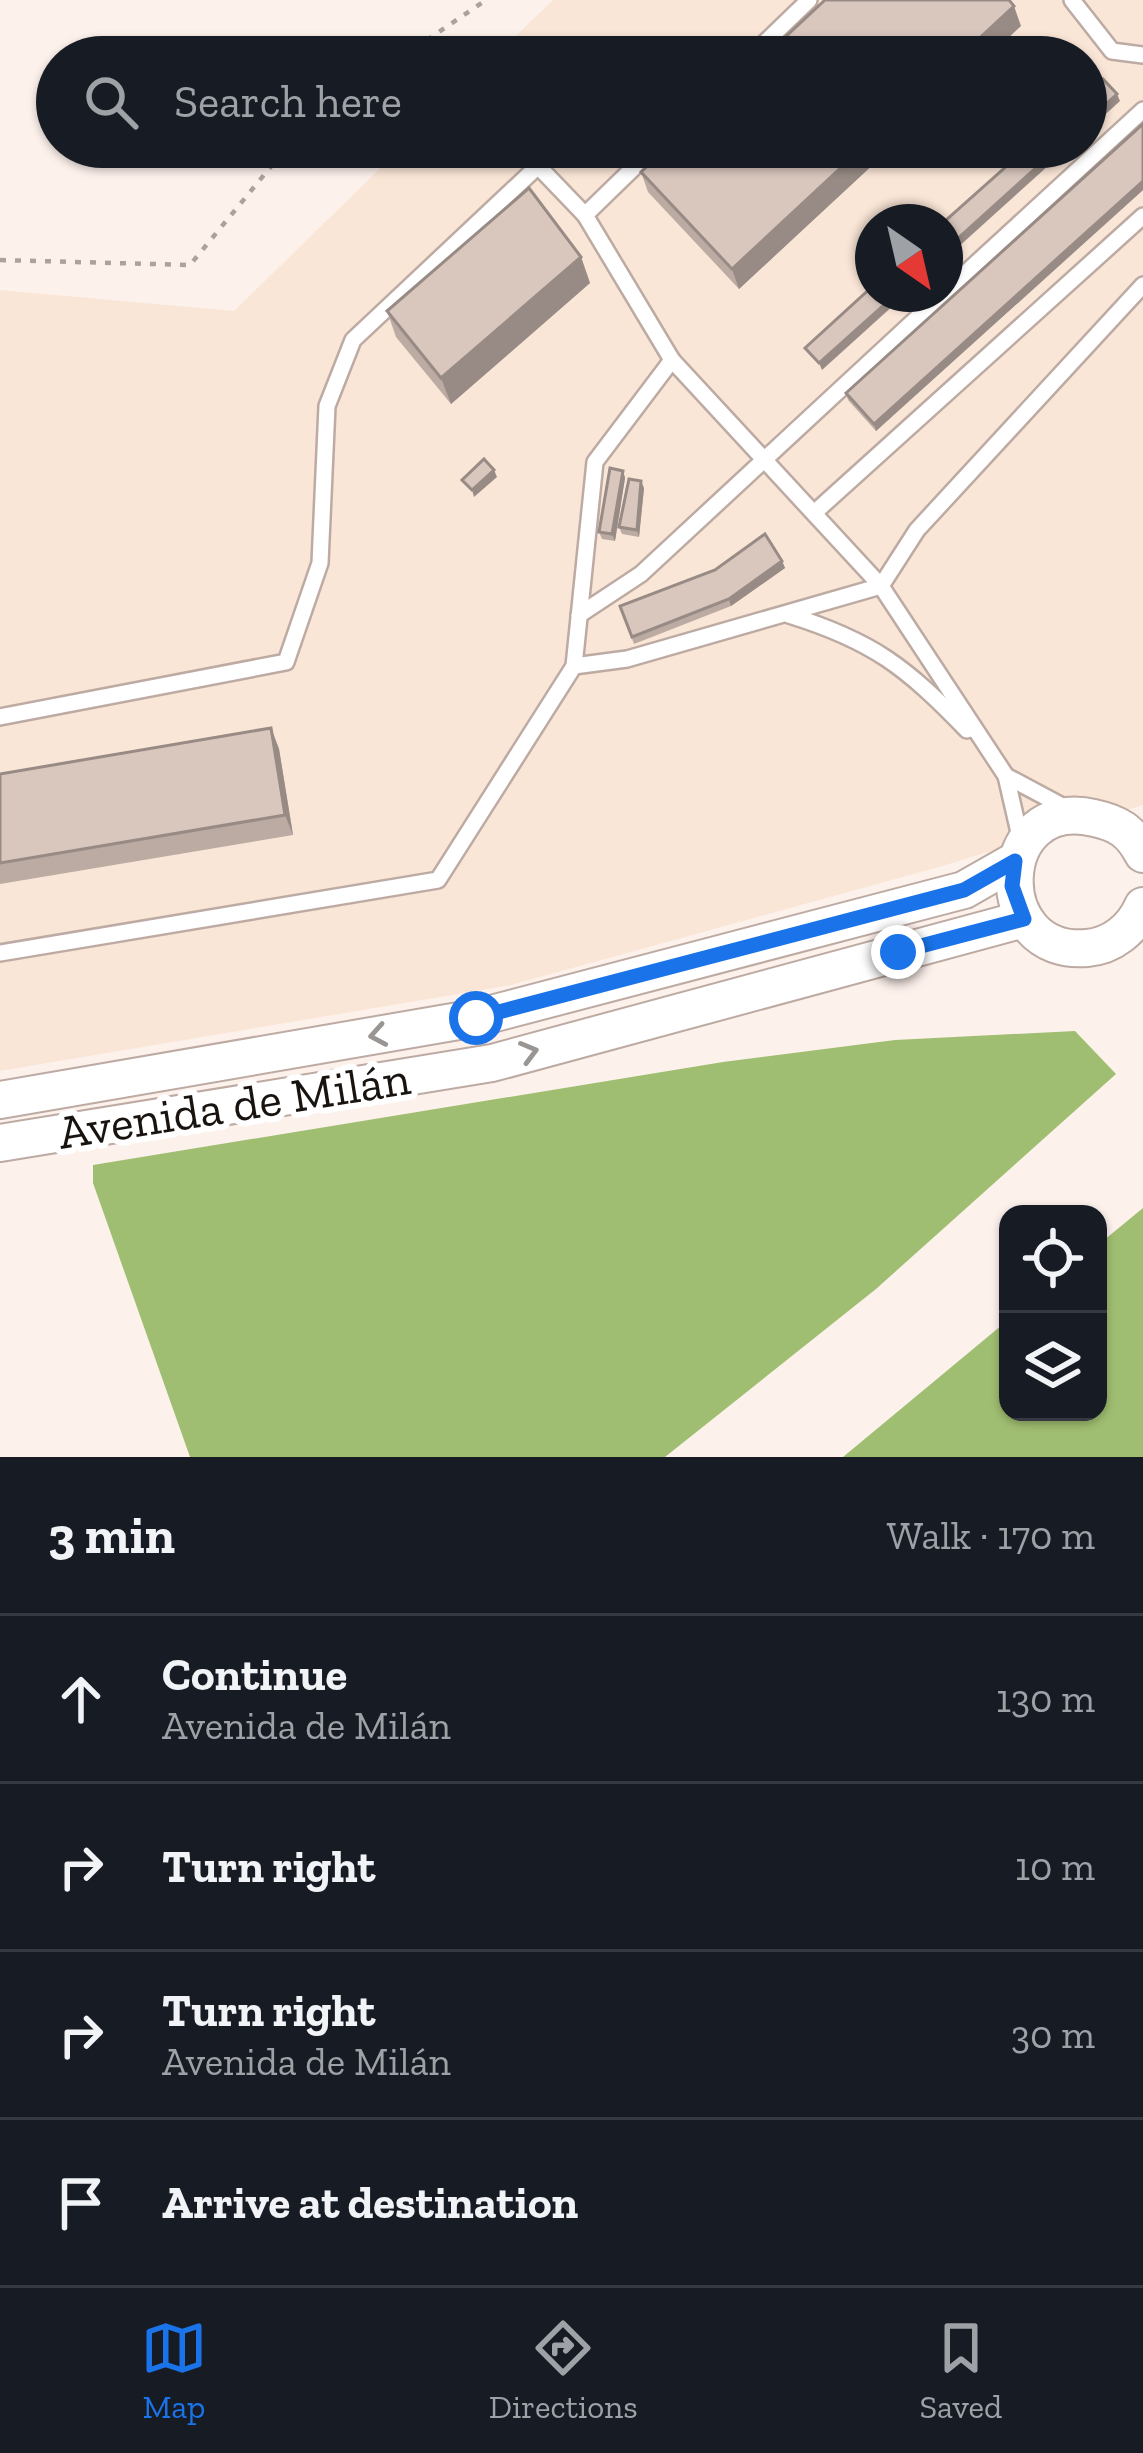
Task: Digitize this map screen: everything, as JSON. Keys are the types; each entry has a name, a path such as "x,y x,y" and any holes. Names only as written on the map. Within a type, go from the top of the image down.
{"street":[{"path":"1076,813 1118,823 1140,844"},
{"name":"Avenida de Milán","path":"0,1100 476,1018 964,890 1018,854 1042,824 1076,813"},
{"path":"1018,854 1012,886 1024,919 1038,934 1058,945 1085,949 1108,943 1136,926"},
{"name":"Avenida de Milán","path":"0,1143 492,1063 1024,919"}],"lane":[{"path":"772,36 809,0"},
{"path":"1072,0 1100,36"},
{"path":"1107,45 1112,51 1143,55"},
{"path":"1107,139 1143,110"},
{"path":"0,717 286,662 320,563 327,406 353,340 536,168"},
{"path":"540,168 585,215 672,360 881,586 1006,776 1018,854"},
{"path":"585,215 634,168"},
{"path":"963,275 1077,168"},
{"path":"814,513 1143,216"},
{"path":"574,666 627,658 881,586 917,530 1143,285"},
{"path":"579,615 641,574 924,312"},
{"path":"0,952 438,880 574,666 595,462 672,360"},
{"path":"786,614 837,630 880,651 994,758"},
{"path":"1006,776 1076,813"}],"path":[{"path":"433,36 486,0"},
{"path":"0,260 190,265 270,168"}],"shaded area":[{"path":"553,0 1143,0 1143,805 939,867 511,985 0,1071 0,290 234,311 380,168 1107,168 1107,36 516,36"}],"green space":[{"path":"1075,1031 1116,1074 876,1289 665,1457 190,1457 93,1183 93,1165 723,1062 895,1040"},
{"path":"1143,1208 1143,1457 843,1457 999,1327 999,1421 1107,1421 1107,1238"}],"building":[{"path":"825,0 1009,0 1014,6 982,36 786,36"},
{"path":"1107,83 1117,94 1107,103"},
{"path":"1143,124 1143,181 874,424 846,393 935,312 963,312 963,287 1094,168 1107,168 1107,157"},
{"path":"645,168 840,168 732,269 641,172"},
{"path":"1004,168 1036,168 963,234 963,205"},
{"path":"529,188 581,257 441,378 387,311"},
{"path":"855,302 855,312 876,312 819,363 805,348"},
{"path":"484,459 494,470 472,490 462,480"},
{"path":"610,468 623,471 612,534 599,532"},
{"path":"629,479 641,481 637,530 619,527"},
{"path":"765,534 782,561 729,599 632,637 620,606 715,570"},
{"path":"271,728 285,815 0,863 0,774"}],"route":[{"path":"476,1018 964,890 1015,861 1012,886 1024,919 898,952"}]}
